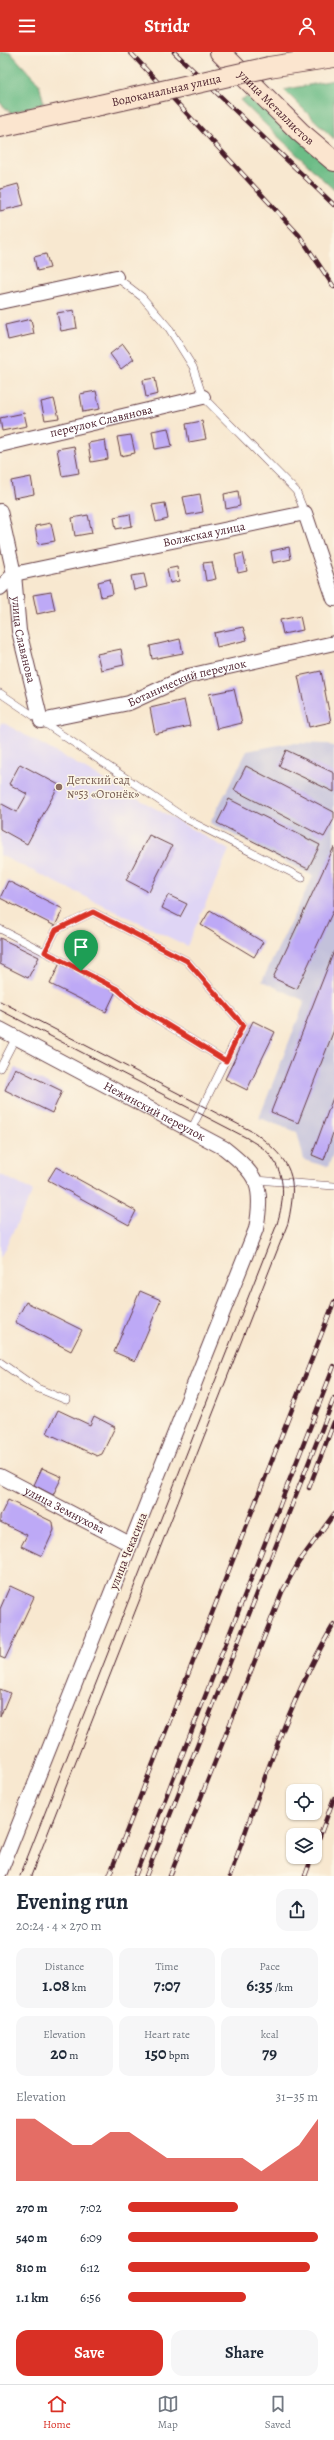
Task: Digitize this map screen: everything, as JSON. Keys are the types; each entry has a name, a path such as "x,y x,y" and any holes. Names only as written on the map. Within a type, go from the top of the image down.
{"main road":[{"name":"улица Металлистов","path":"220,52 300,132 334,161"},
{"name":"Водоканальная улица","path":"0,127 269,67 334,56"}],"street":[{"path":"0,302 116,278"},
{"name":"переулок Славянова","path":"0,445 203,397"},
{"name":"улица Славянова","path":"0,511 14,574 19,632 41,721"},
{"path":"305,513 334,599"},
{"name":"Волжская улица","path":"14,574 305,513"},
{"path":"0,588 14,574"},
{"name":"Ботанический переулок","path":"41,721 129,703 188,676 334,644"},
{"name":"Нежинский переулок","path":"0,1029 224,1148 243,1163 256,1180 261,1205 256,1229"},
{"name":"улица Чекасина","path":"0,1872 256,1229"},
{"name":"улица Земнухова","path":"0,1476 130,1544"}],"lane":[{"path":"116,278 142,298 168,327 193,367 203,397 296,491 305,513"},
{"path":"0,693 188,820 302,878"},
{"path":"45,952 56,930 93,912 187,961 243,1025 191,1130"},
{"path":"0,929 117,989 135,1005 226,1061"},
{"path":"0,1068 16,1037"},
{"path":"256,1180 334,1186"},
{"path":"0,1362 37,1388 66,1400"}],"shaded area":[{"name":"Детский сад №53 «Огонёк»","path":"2,722 229,850 187,946 0,855 0,725"},
{"path":"290,743 328,744 334,747 334,1151 328,1167 304,1160 297,1132 259,1118 305,1001 262,981 313,876 210,823 247,751"},
{"path":"0,1174 33,1191 0,1258"}],"green space":[{"path":"0,52 10,52 39,84 44,103 11,113 0,103"},
{"path":"334,80 334,139 284,90"},
{"path":"253,95 334,171 334,190 240,100"}],"building":[{"path":"18,184 24,205 0,211 0,189"},
{"path":"46,254 50,268 37,271 34,257"},
{"path":"74,310 77,328 61,331 57,313"},
{"path":"31,319 34,334 8,340 5,325"},
{"path":"123,344 134,359 121,369 110,354"},
{"path":"155,378 158,394 146,397 143,380"},
{"path":"96,391 100,409 83,412 80,394"},
{"path":"54,399 59,418 45,420 41,402"},
{"path":"24,413 27,426 2,431 0,418"},
{"path":"202,421 206,439 189,442 186,424"},
{"path":"168,428 172,446 155,449 152,431"},
{"path":"131,435 135,453 121,456 117,437"},
{"path":"105,440 108,459 91,462 88,443"},
{"path":"74,446 79,473 62,476 57,449"},
{"path":"31,477 34,494 14,498 11,481"},
{"path":"238,491 240,506 226,509 224,494"},
{"path":"200,494 203,512 187,515 183,497"},
{"path":"165,503 168,519 156,522 152,505"},
{"path":"130,514 132,526 116,529 114,517"},
{"path":"88,515 92,533 75,536 72,518"},
{"path":"51,523 55,541 38,544 35,526"},
{"path":"289,547 291,559 273,563 271,551"},
{"path":"243,553 247,571 238,573 235,555"},
{"path":"212,562 216,579 206,581 203,563"},
{"path":"177,567 179,581 170,583 167,569"},
{"path":"144,574 147,587 134,590 131,576"},
{"path":"110,579 113,594 101,597 98,582"},
{"path":"51,592 55,610 37,614 33,595"},
{"path":"300,616 303,630 283,634 280,620"},
{"path":"243,627 247,640 217,647 214,633"},
{"path":"180,639 183,653 152,659 150,646"},
{"path":"121,649 124,665 101,670 97,654"},
{"path":"321,671 331,722 309,727 298,676"},
{"path":"234,689 242,723 217,729 209,694"},
{"path":"184,700 190,726 155,734 150,708"},
{"path":"286,750 334,773 334,792 279,766"},
{"path":"20,764 59,785 27,844 0,829 0,803 17,812 27,794 9,784"},
{"path":"246,766 334,812 334,819 324,837 234,790"},
{"path":"229,799 320,845 308,869 217,823"},
{"path":"149,835 172,846 149,892 126,880"},
{"path":"334,847 334,909 297,989 273,978"},
{"path":"8,881 63,909 55,926 0,898"},
{"path":"168,895 187,904 180,917 162,908"},
{"path":"210,910 263,942 254,957 201,925"},
{"path":"0,938 39,957 28,978 0,964"},
{"path":"334,951 334,1030 298,1123 271,1112"},
{"path":"60,963 116,991 106,1012 50,984"},
{"path":"253,1021 275,1032 247,1090 225,1079"},
{"path":"15,1068 62,1091 52,1113 5,1090"},
{"path":"334,1095 334,1130 324,1160 312,1155"},
{"path":"56,1167 136,1211 129,1225 48,1180"},
{"path":"140,1291 161,1300 135,1361 114,1352"},
{"path":"26,1302 82,1330 71,1351 15,1322"},
{"path":"58,1410 90,1425 94,1416 115,1427 102,1454 97,1456 47,1433"},
{"path":"42,1468 62,1477 53,1495 34,1485"},
{"path":"8,1500 53,1522 54,1530 42,1556 21,1546 27,1535 0,1522 0,1516"},
{"path":"10,1586 34,1597 5,1659 0,1657 0,1609"},
{"path":"0,1689 10,1693 0,1717"}],"tram line":[{"path":"0,1001 255,1133 268,1143 285,1162 290,1172 292,1182 291,1207 288,1223 31,1876"},
{"path":"0,1010 247,1138 268,1152 275,1163 282,1180 281,1206 277,1224 20,1876"}],"railway":[{"path":"130,52 299,235 334,287"},
{"path":"174,52 334,205"},
{"path":"109,1876 334,1302"},
{"path":"135,1876 334,1366"},
{"path":"146,1876 334,1398"},
{"path":"309,1488 334,1422"},
{"path":"170,1876 282,1592 299,1562 334,1514"},
{"path":"230,1876 276,1747 303,1684 334,1624"},
{"path":"322,1830 334,1798"},
{"path":"305,1876 309,1864"}],"place":[{"name":"Детский сад №53 «Огонёк»","path":"59,787"}],"route":[{"path":"93,912 187,961 243,1025 226,1061 135,1005 117,989 81,971 45,952 56,930 93,912"}]}
